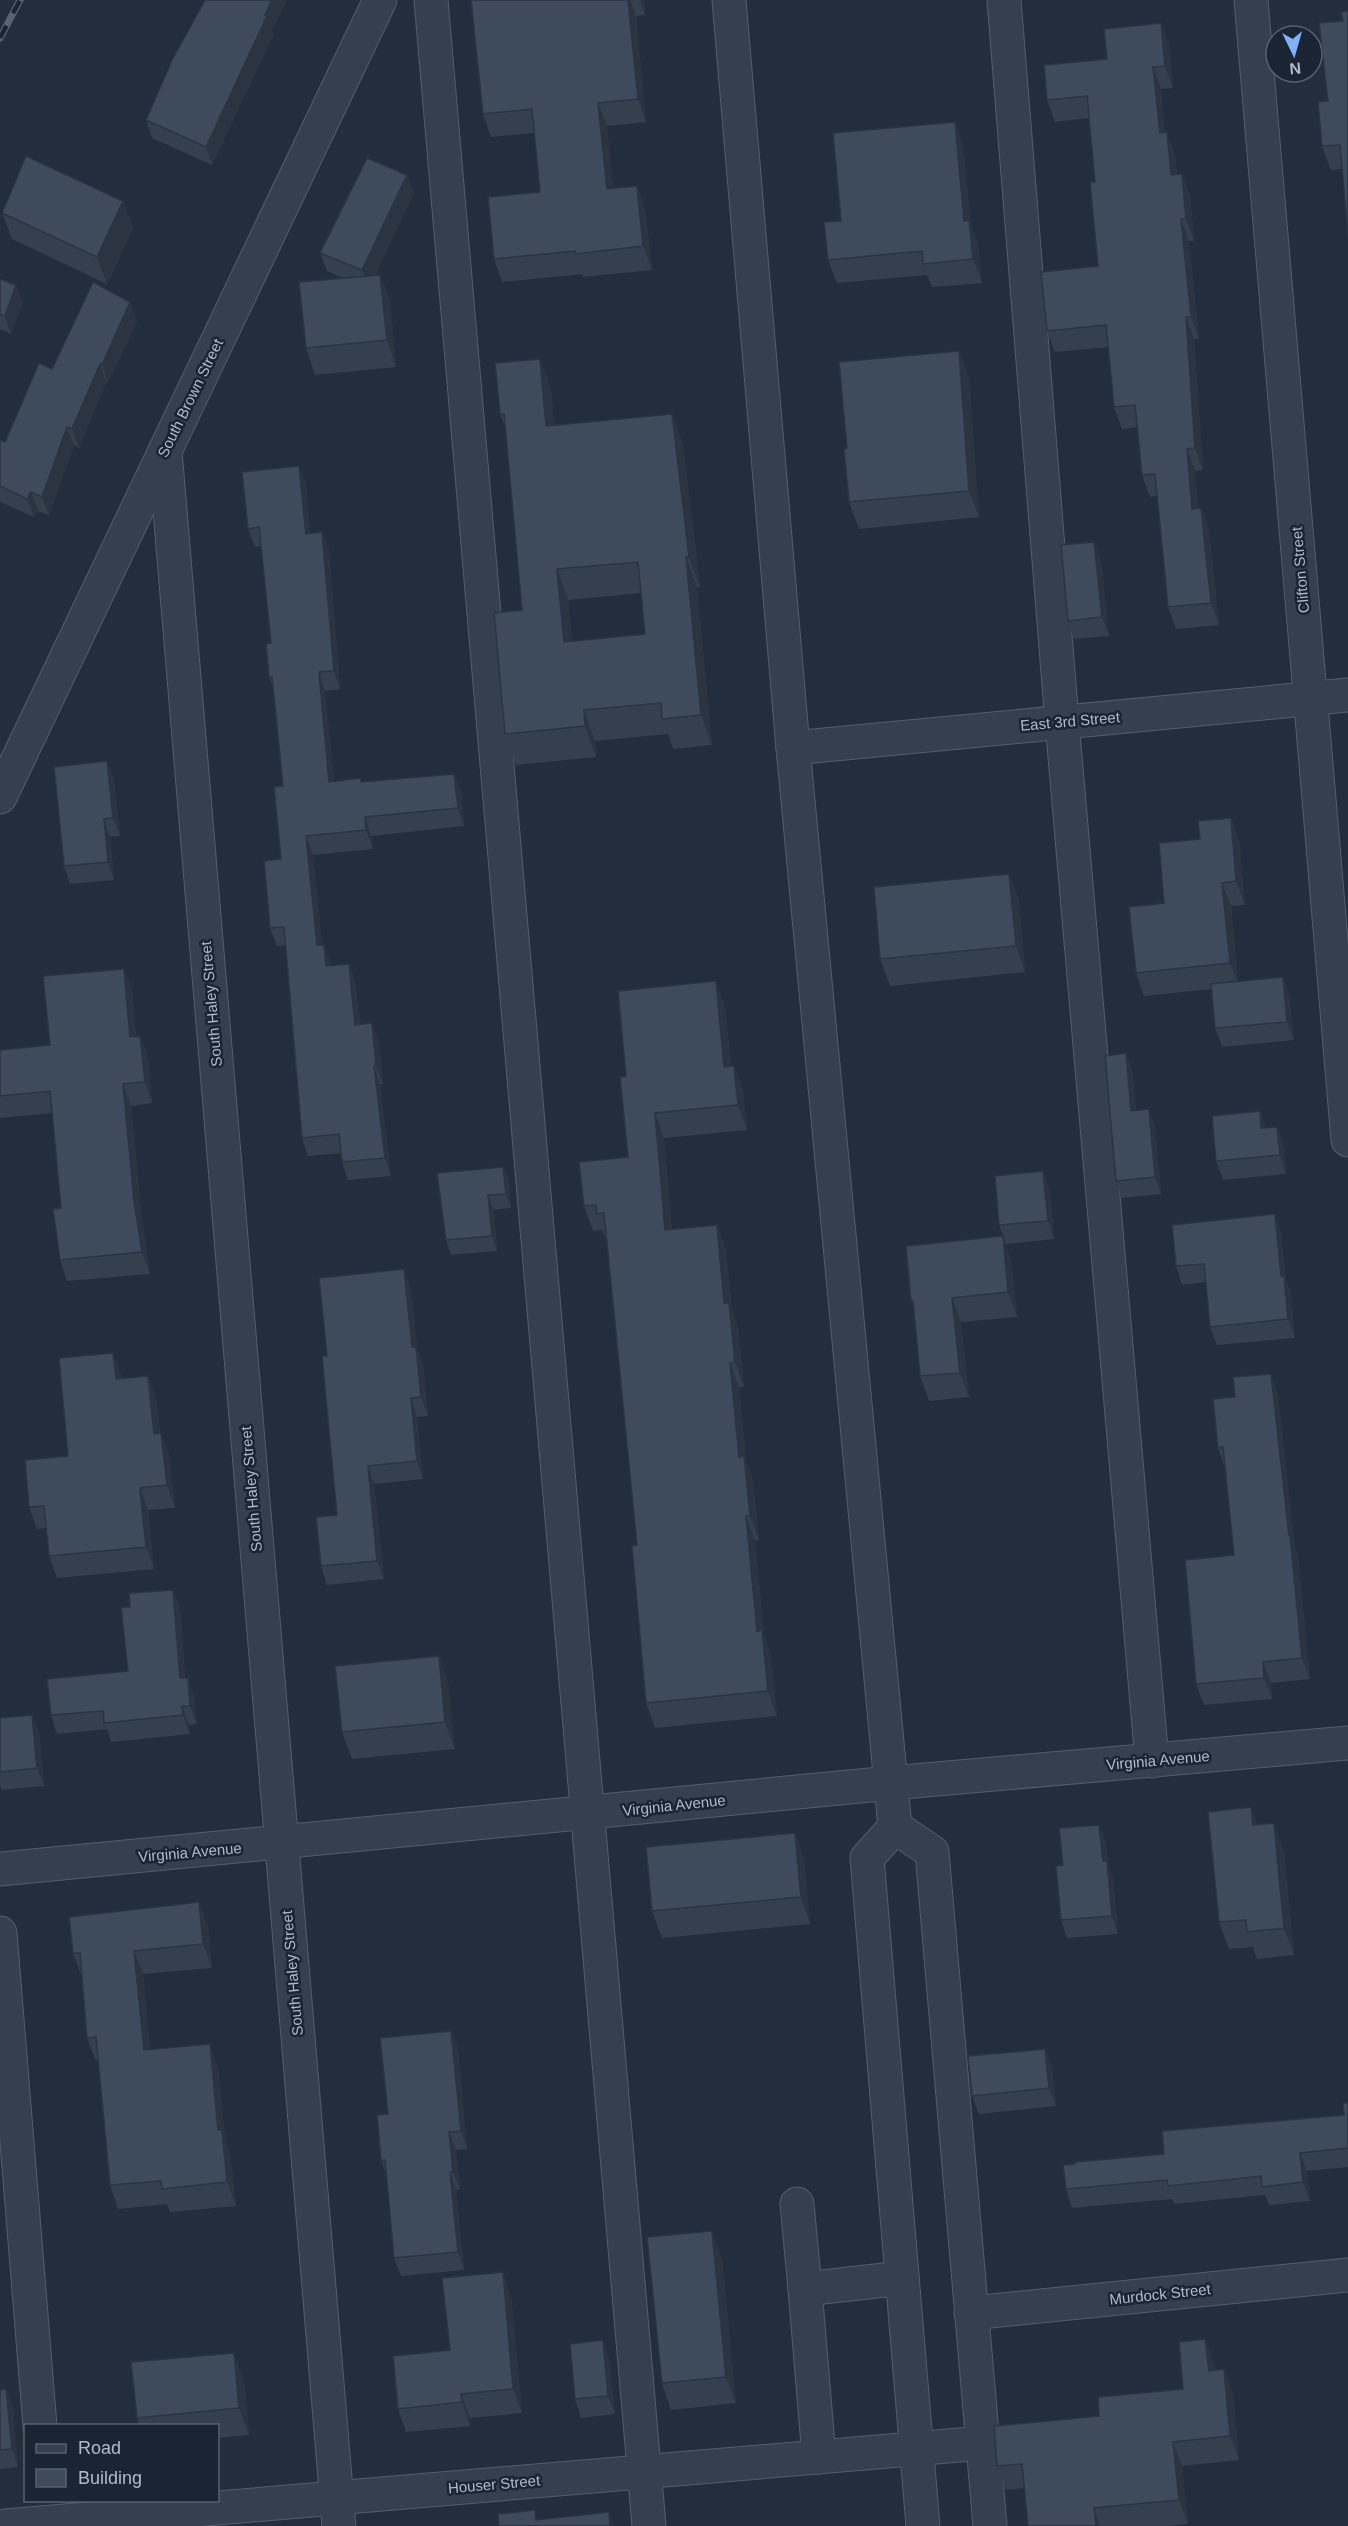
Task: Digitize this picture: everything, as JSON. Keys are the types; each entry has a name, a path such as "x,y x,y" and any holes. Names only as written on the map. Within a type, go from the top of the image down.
{"street":[{"name":"South Brown Street","path":"0,797 380,0"},
{"path":"431,0 649,2526"},
{"path":"729,0 792,748 895,1827 867,1858 923,2526"},
{"path":"1004,0 1062,722 1152,1761"},
{"name":"Clifton Street","path":"1251,0 1348,1140"},
{"name":"South Haley Street","path":"165,451 338,2512"},
{"name":"East 3rd Street","path":"792,748 1348,695"},
{"name":"Virginia Avenue","path":"0,1869 1348,1743"},
{"path":"895,1827 933,1852 990,2526"},
{"path":"0,1933 40,2424"},
{"path":"797,2204 819,2457"},
{"name":"Murdock Street","path":"971,2313 1348,2275"},
{"path":"805,2289 902,2278"},
{"name":"Houser Street","path":"5,2526 48,2516 338,2512 645,2471 983,2444"}],"building":[{"path":"205,0 272,0 265,15 267,16 206,147 146,120 172,60"},
{"path":"471,0 628,0 638,99 598,103 607,189 637,186 643,246 575,254 575,251 494,259 488,197 540,192 532,109 483,114"},
{"path":"1348,11 1348,237 1340,145 1322,146 1318,102 1328,101 1324,66 1324,24 1319,23 1343,21 1341,12"},
{"path":"1161,23 1165,66 1153,67 1160,133 1167,132 1171,175 1182,174 1186,219 1181,219 1191,317 1186,317 1195,448 1187,449 1192,509 1201,508 1211,603 1168,607 1155,474 1142,475 1135,405 1114,407 1106,325 1047,331 1041,272 1098,266 1090,182 1095,182 1087,96 1047,100 1044,65 1107,59 1104,29"},
{"path":"955,122 964,221 969,220 973,259 923,264 922,251 828,260 824,222 841,221 833,133"},
{"path":"26,156 123,201 97,257 2,213"},
{"path":"367,158 407,175 362,270 320,253"},
{"path":"380,275 387,340 306,348 299,282"},
{"path":"0,279 16,285 5,316 0,314"},
{"path":"93,282 130,302 72,429 67,427 42,497 31,492 27,499 0,486 0,440 5,442 39,363 52,369"},
{"path":"959,351 969,491 849,502 844,449 847,448 839,362"},
{"path":"540,359 546,426 672,414 689,557 686,557 701,715 662,719 661,703 584,710 585,726 505,734 494,613 522,610 504,414 500,414 495,363","holes":["638,562 645,634 564,642 557,569"]},
{"path":"299,466 306,534 322,532 334,671 319,672 329,782 361,778 361,782 454,774 458,808 365,817 366,830 306,836 317,945 324,945 326,966 349,964 355,1025 372,1023 376,1066 374,1066 385,1158 342,1162 339,1134 302,1138 284,927 270,928 264,861 281,859 274,787 283,786 272,677 269,677 266,644 271,643 259,527 248,529 242,472"},
{"path":"1094,542 1102,617 1068,621 1061,545"},
{"path":"107,761 113,818 104,819 108,862 64,866 54,767"},
{"path":"1231,818 1236,881 1222,883 1230,963 1136,973 1129,907 1164,903 1159,843 1200,839 1198,821"},
{"path":"1009,874 1016,946 880,959 874,887"},
{"path":"124,969 130,1037 140,1036 145,1082 123,1084 134,1201 142,1252 60,1260 53,1209 61,1208 50,1091 0,1096 0,1050 50,1045 43,976"},
{"path":"1283,977 1287,1022 1215,1028 1211,984"},
{"path":"716,981 724,1067 734,1066 738,1105 655,1113 665,1230 717,1225 724,1303 729,1303 735,1362 730,1363 739,1457 744,1456 750,1516 746,1516 757,1631 762,1630 768,1691 646,1703 632,1546 637,1545 604,1213 597,1214 596,1205 584,1206 579,1162 628,1157 620,1077 626,1076 618,991"},
{"path":"1126,1053 1131,1111 1149,1109 1155,1177 1116,1181 1105,1056"},
{"path":"1260,1111 1261,1128 1277,1127 1280,1155 1216,1161 1212,1116"},
{"path":"503,1167 506,1194 488,1195 492,1236 446,1240 437,1173"},
{"path":"1043,1171 1048,1221 999,1225 995,1176"},
{"path":"1275,1214 1288,1319 1210,1327 1204,1264 1176,1266 1172,1225"},
{"path":"1003,1236 1008,1292 952,1298 960,1373 920,1376 906,1246"},
{"path":"404,1269 412,1347 416,1347 421,1397 411,1398 417,1461 368,1466 377,1561 321,1566 316,1517 337,1515 322,1356 327,1356 319,1278"},
{"path":"113,1353 116,1379 148,1376 154,1434 161,1433 167,1485 140,1488 146,1547 49,1556 44,1506 29,1507 25,1460 68,1456 59,1358"},
{"path":"1271,1374 1302,1658 1263,1662 1264,1678 1196,1684 1185,1560 1234,1555 1223,1447 1218,1448 1213,1399 1235,1397 1233,1377"},
{"path":"173,1590 180,1678 188,1678 190,1706 182,1706 183,1715 104,1723 103,1711 51,1715 47,1679 128,1671 121,1607 130,1607 129,1593"},
{"path":"439,1656 445,1722 342,1732 335,1666"},
{"path":"32,1715 37,1768 0,1772 0,1718"},
{"path":"1251,1807 1253,1825 1274,1823 1284,1928 1247,1932 1246,1920 1219,1922 1208,1812"},
{"path":"1099,1825 1103,1861 1107,1861 1112,1916 1061,1920 1056,1866 1063,1865 1059,1828"},
{"path":"795,1833 801,1897 652,1911 646,1847"},
{"path":"199,1902 203,1944 134,1951 144,2050 210,2044 218,2130 222,2130 227,2182 162,2189 161,2181 110,2185 96,2037 87,2038 80,1953 73,1953 69,1917"},
{"path":"451,2031 461,2131 449,2132 453,2172 450,2172 458,2252 394,2258 385,2160 381,2160 377,2115 388,2114 380,2038"},
{"path":"1045,2049 1049,2088 972,2096 968,2056"},
{"path":"1343,2103 1348,2103 1348,2148 1300,2153 1303,2182 1262,2187 1261,2176 1168,2186 1167,2180 1066,2189 1063,2165 1164,2154 1162,2131 1344,2115"},
{"path":"712,2231 726,2377 662,2383 647,2237"},
{"path":"503,2272 513,2389 461,2394 462,2402 398,2409 393,2356 450,2350 442,2278"},
{"path":"1205,2339 1209,2371 1224,2369 1230,2436 1173,2442 1179,2500 1094,2508 1096,2526 1028,2526 1022,2464 997,2466 994,2426 1099,2416 1098,2397 1183,2389 1179,2342"},
{"path":"603,2340 608,2396 575,2399 570,2344"},
{"path":"234,2353 239,2408 137,2418 131,2362"},
{"path":"6,2389 12,2449 0,2450 0,2390"},
{"path":"535,2510 536,2520 609,2512 610,2526 499,2526 498,2514"}],"railway":[{"path":"0,38 20,0"}]}
